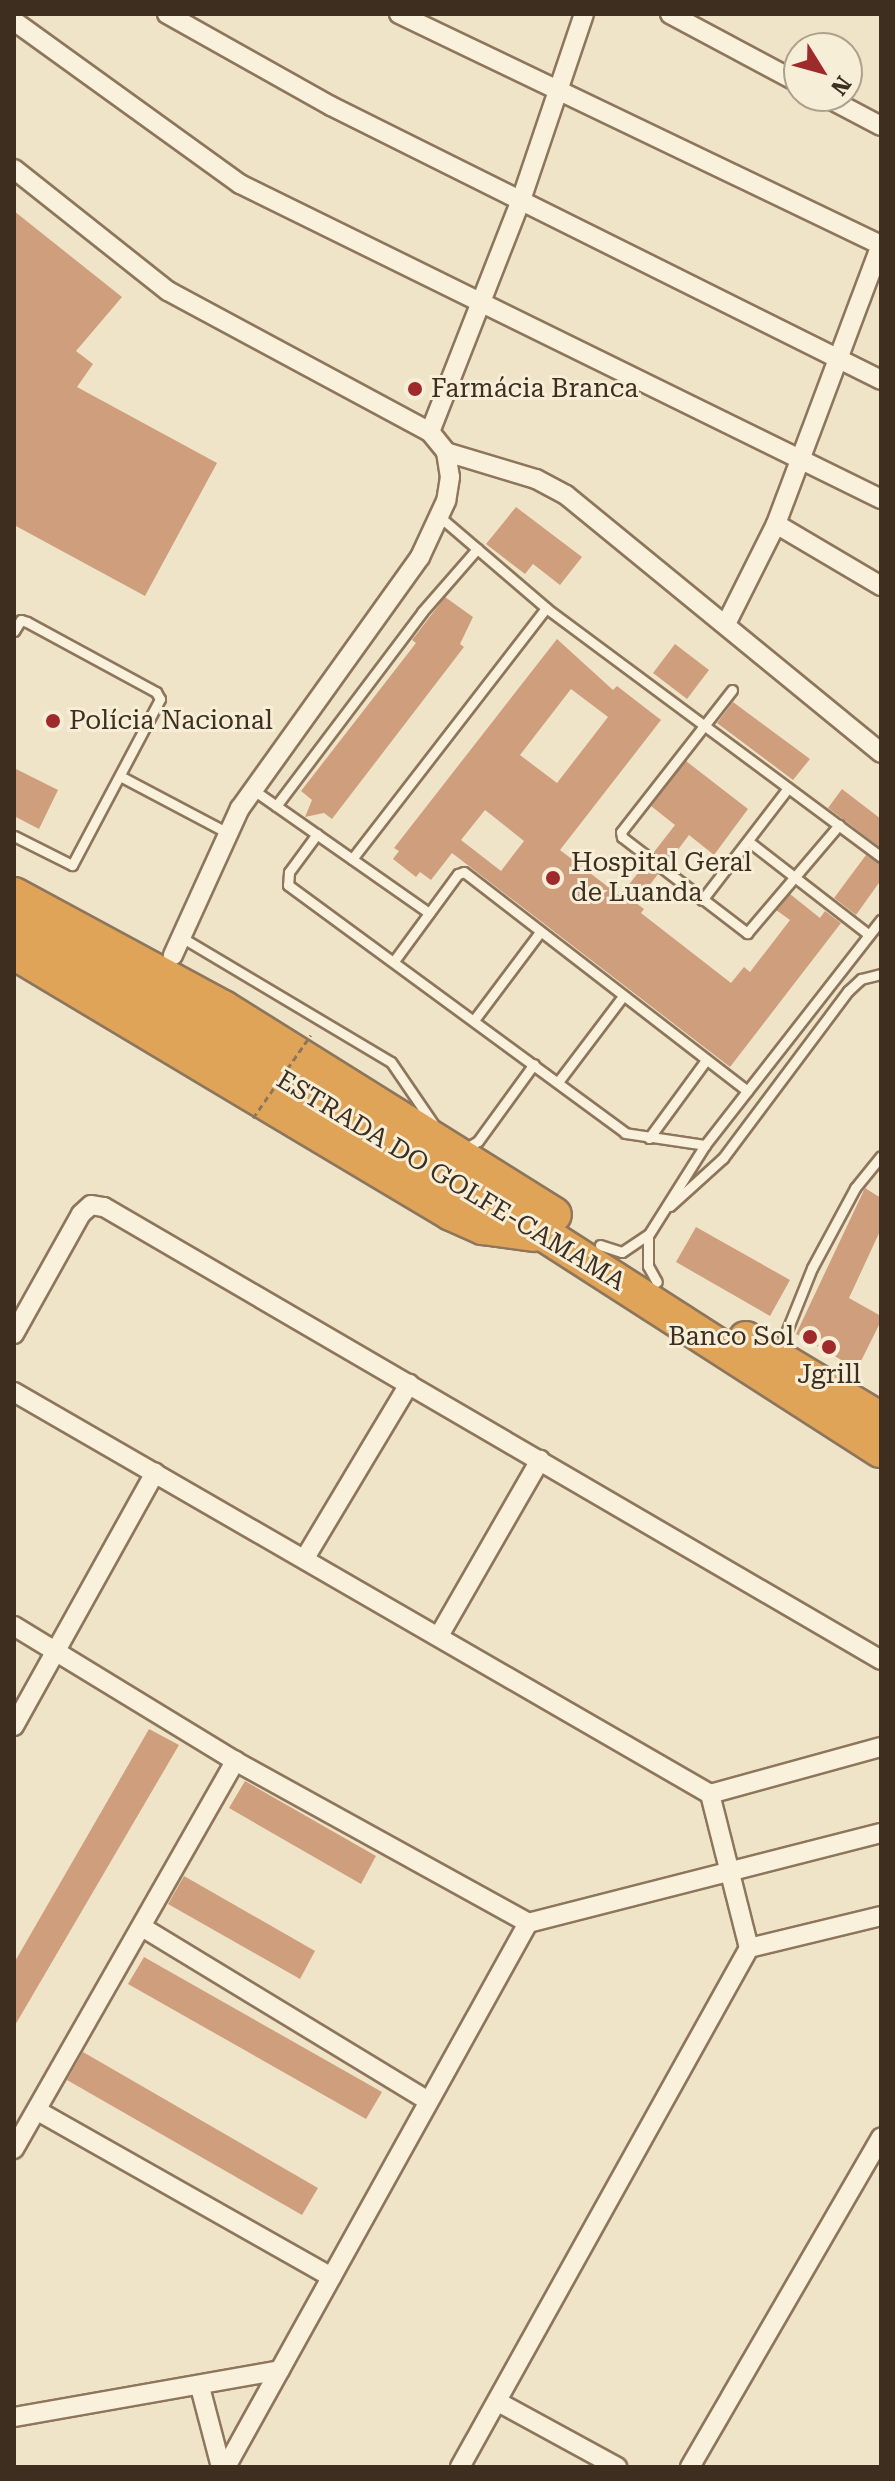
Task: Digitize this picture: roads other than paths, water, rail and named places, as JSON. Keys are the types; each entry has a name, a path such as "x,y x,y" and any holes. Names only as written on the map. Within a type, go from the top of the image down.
{"highway":[{"path":"14,870 177,946 223,1008"},
{"name":"ESTRADA DO GOLFE-CAMAMA","path":"14,895 223,1008 502,1181 777,1359 881,1420"},
{"name":"ESTRADA DO GOLFE-CAMAMA","path":"14,923 160,1003 544,1234 881,1450"},
{"path":"14,952 451,1213 483,1227 544,1234"}],"street":[{"path":"167,14 331,106 881,380"},
{"path":"399,14 556,93 881,245 798,456 776,524 726,624"},
{"path":"430,432 521,200 584,14"},
{"path":"670,14 783,74"},
{"path":"14,21 240,184 881,499"},
{"path":"854,112 881,126"},
{"path":"14,169 168,291 430,432 446,452 450,477 440,517 420,557 355,653 252,789 228,833 177,946"},
{"path":"446,452 536,479 566,495 881,753"},
{"path":"776,524 881,586"},
{"path":"14,1334 81,1214 91,1205 104,1207 881,1660"},
{"path":"305,1558 409,1384"},
{"path":"14,1392 440,1634 710,1794 749,1948 460,2467"},
{"path":"440,1634 540,1460"},
{"path":"14,1726 155,1473"},
{"path":"14,1626 235,1761 528,1923 881,1833"},
{"path":"710,1794 881,1747"},
{"path":"14,2149 235,1761"},
{"path":"749,1948 881,1916"},
{"path":"223,2467 528,1923"},
{"path":"142,1927 427,2100"},
{"path":"38,2111 331,2277"},
{"path":"690,2467 881,2137"},
{"path":"14,2417 200,2387 280,2370"},
{"path":"200,2387 223,2467"},
{"path":"498,2402 617,2467"}],"lane":[{"path":"440,517 546,608 881,857"},
{"path":"276,806 422,612 477,549"},
{"path":"352,859 546,608"},
{"path":"14,631 21,620 27,622 159,694 120,776 72,865 14,836"},
{"path":"732,690 621,832 747,933 839,825"},
{"path":"120,776 228,833"},
{"path":"702,900 788,788"},
{"path":"252,789 429,913"},
{"path":"317,834 289,872 288,885 625,1133 705,1145"},
{"path":"748,841 869,935"},
{"path":"394,961 461,871 747,1091"},
{"path":"600,1245 622,1252 649,1234 705,1145 881,920"},
{"path":"474,1020 540,932"},
{"path":"177,946 391,1062 451,1150 470,1147 485,1134 534,1064"},
{"path":"667,1208 723,1158 848,991 861,979 881,974"},
{"path":"558,1082 623,996"},
{"path":"649,1138 706,1060"},
{"path":"485,1134 487,1158 502,1181"},
{"path":"777,1359 788,1319 812,1268 855,1188 881,1156"},
{"path":"649,1234 648,1266 657,1282"}],"place":[{"name":"Farmácia Branca","path":"415,389"},
{"name":"Polícia Nacional","path":"53,721"},
{"name":"Hospital Geral de Luanda","path":"553,878"},
{"name":"Banco Sol","path":"810,1337"},
{"name":"Jgrill","path":"829,1347"}]}
